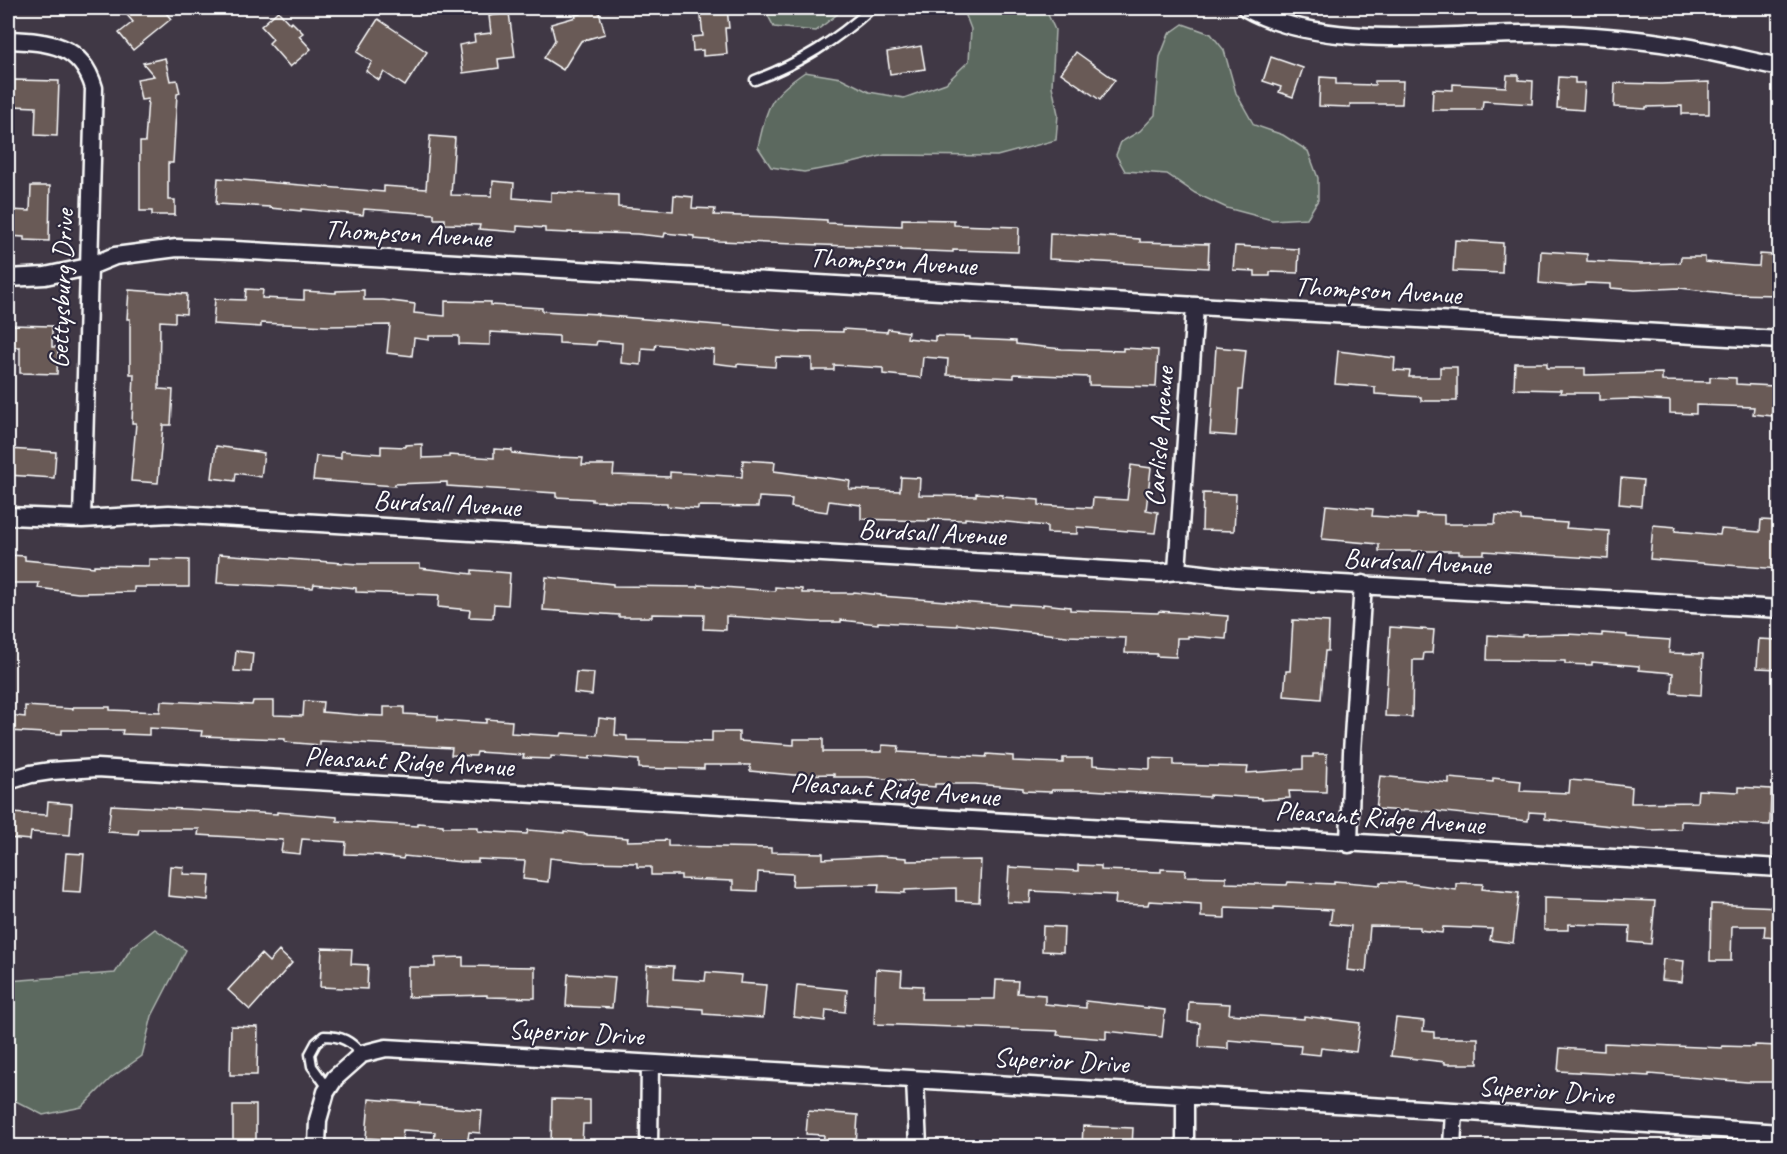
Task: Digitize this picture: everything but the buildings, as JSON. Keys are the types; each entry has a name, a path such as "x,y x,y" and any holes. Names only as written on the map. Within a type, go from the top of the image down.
{"street":[{"path":"1246,8 1294,26 1337,34 1373,36 1562,34 1621,38 1674,45 1779,67"},
{"name":"Gettysburg Drive","path":"8,40 36,41 59,46 75,55 90,76 94,88 82,519"},
{"name":"Thompson Avenue","path":"8,278 45,276 88,267 115,256 177,248 1779,340"},
{"name":"Carlisle Avenue","path":"1177,571 1195,307"},
{"name":"Burdsall Avenue","path":"8,516 82,519 169,514 1159,573 1177,571 1236,578 1779,609"},
{"path":"1349,844 1352,752 1363,584"},
{"name":"Pleasant Ridge Avenue","path":"8,781 51,771 97,768 1779,868"},
{"name":"Superior Drive","path":"328,1088 344,1068 362,1054 386,1048 1454,1111 1779,1133"},
{"path":"649,1146 650,1064"},
{"path":"915,1080 918,1146"},
{"path":"317,1146 318,1120 328,1088"},
{"path":"1185,1095 1185,1146"},
{"path":"1452,1146 1454,1111"}],"lane":[{"path":"755,80 779,71 820,50 872,8"},
{"path":"328,1088 312,1066 310,1054 316,1043 324,1036 337,1036 350,1041 362,1054"}],"green space":[{"path":"764,8 845,8 816,31 774,27"},
{"path":"963,8 1045,8 1055,30 1052,86 1058,114 1056,140 997,156 885,155 804,172 771,167 758,147 771,103 783,88 805,72 841,78 869,92 904,98 946,83 969,61 971,29"},
{"path":"1183,24 1211,34 1224,50 1236,93 1254,125 1283,135 1308,151 1318,178 1318,200 1307,218 1272,220 1227,208 1195,193 1167,174 1125,171 1116,155 1121,142 1140,131 1155,115 1160,57 1169,34"},
{"path":"155,929 186,950 152,1016 142,1056 111,1078 82,1107 43,1115 8,1097 8,981 115,973 132,947"}]}
